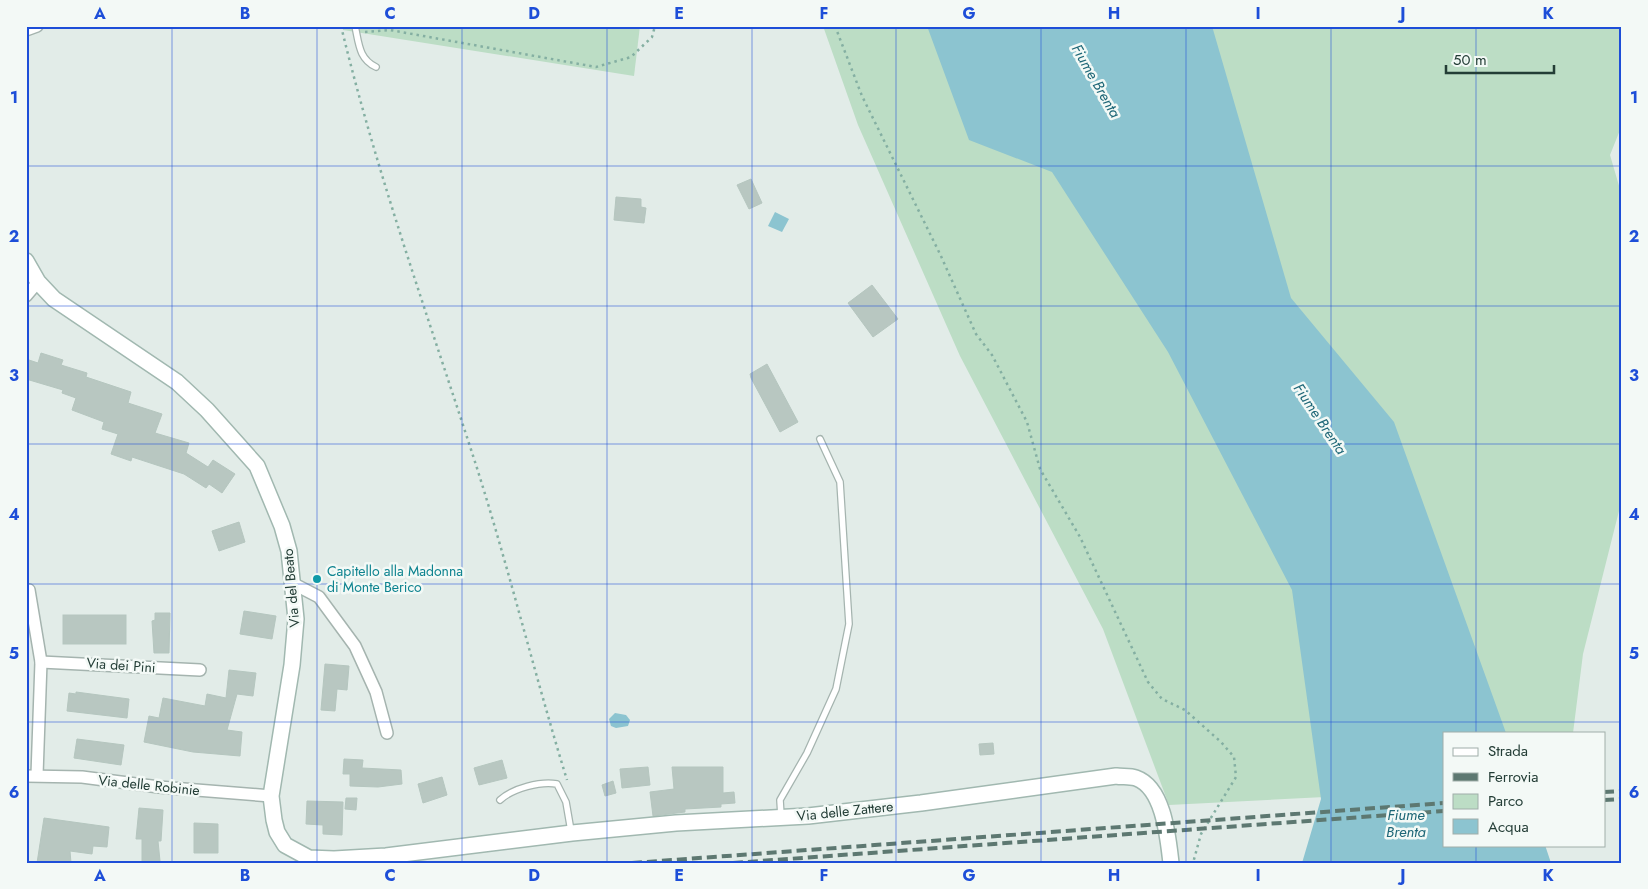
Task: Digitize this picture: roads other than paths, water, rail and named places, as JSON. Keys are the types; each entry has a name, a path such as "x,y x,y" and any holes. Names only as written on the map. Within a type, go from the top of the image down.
{"street":[{"path":"26,30 37,26"},
{"name":"Via del Beato","path":"26,262 38,282 54,299 177,382 207,410 257,466 282,526 289,551 296,619 292,664 271,796 274,820 285,845 309,858 343,859 458,849"},
{"path":"26,296 38,282"},
{"path":"292,583 319,597 355,646 376,692 387,733"},
{"path":"26,590 29,590 41,662 31,775"},
{"name":"Via dei Pini","path":"41,662 200,670"},
{"name":"Via delle Robinie","path":"31,775 271,796"},
{"name":"Via delle Zattere","path":"458,849 572,833 676,823 781,818 921,803 1116,776 1137,779 1149,789 1161,809 1171,863"}],"lane":[{"path":"356,30 361,55 367,63 376,67"},
{"path":"781,818 780,800 808,753 836,689 849,624 840,482 820,439"},
{"path":"500,800 506,795 547,782 557,784 566,802 572,833"}],"water":[{"name":"Fiume Brenta","path":"927,26 1212,26 1291,298 1394,422 1506,732 1443,732 1443,846 1545,846 1551,863 1302,863 1321,799 1292,590 1168,352 1052,172 969,140"},
{"path":"775,212 789,219 782,232 768,226"},
{"path":"615,713 626,715 630,720 628,726 616,728 611,726 609,719"}],"railway":[{"path":"1606,792 1622,791"},
{"path":"1606,800 1622,799"},
{"path":"632,863 1443,803"},
{"path":"733,863 1443,811"}],"place":[{"name":"Capitello alla Madonna di Monte Berico","path":"317,579"}]}
